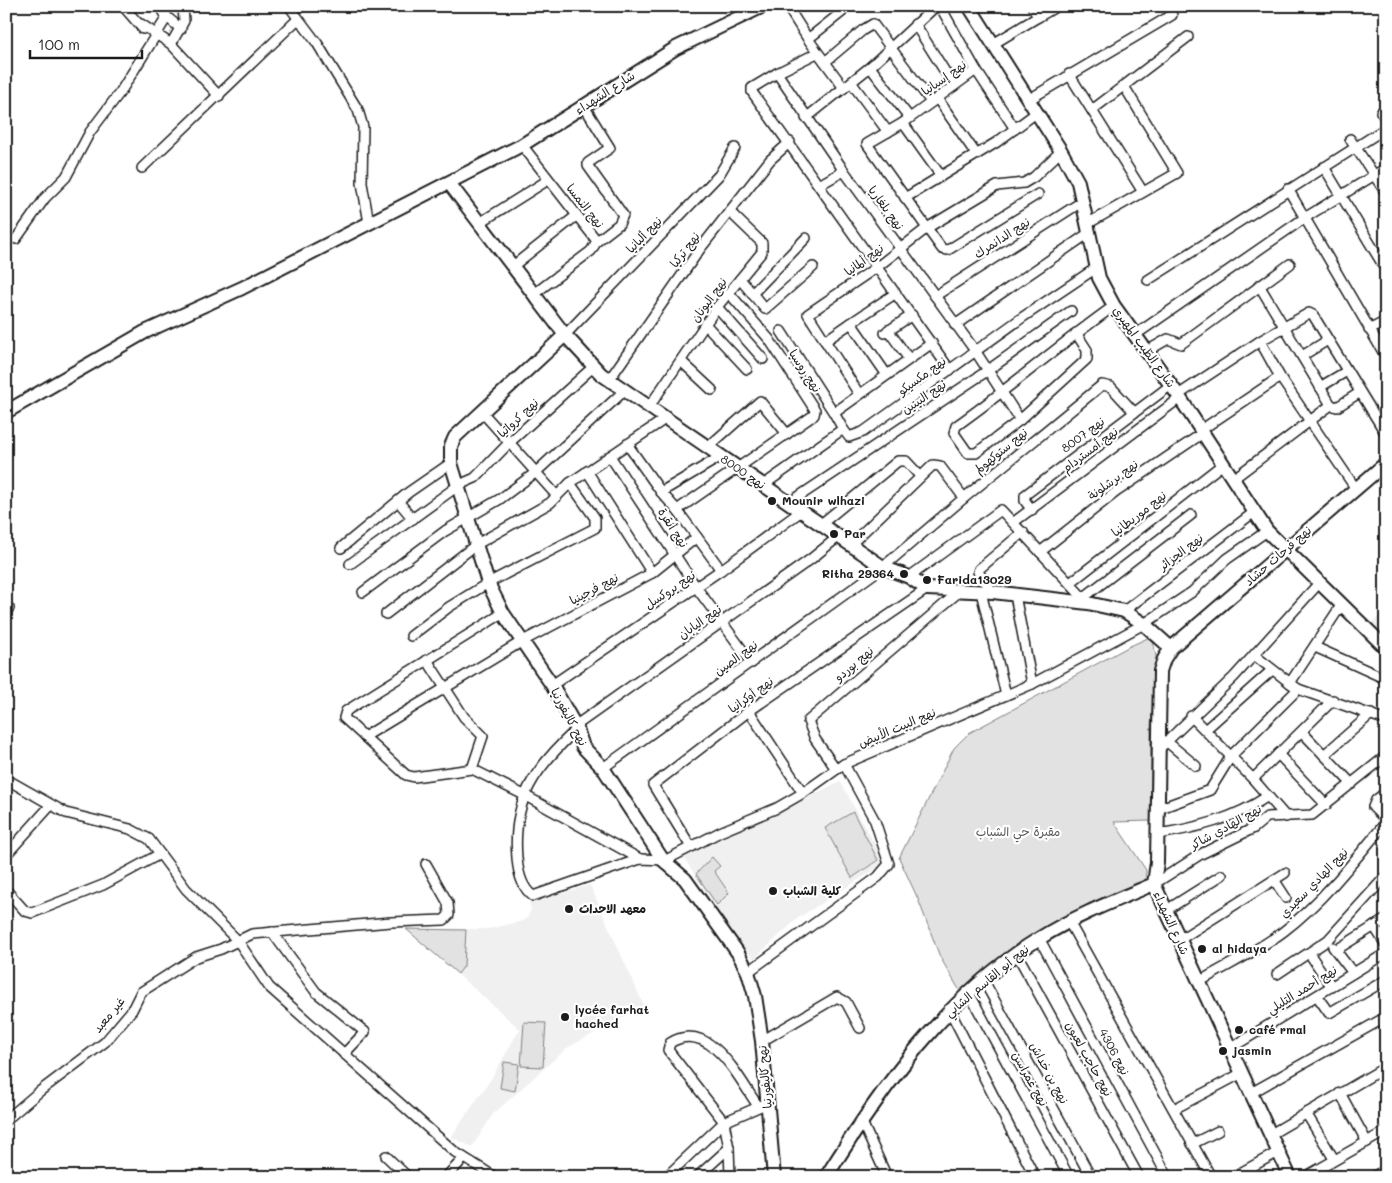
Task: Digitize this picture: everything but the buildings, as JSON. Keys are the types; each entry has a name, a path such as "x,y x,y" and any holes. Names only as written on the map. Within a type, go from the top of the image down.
{"street":[{"path":"123,6 141,24 171,44 219,96"},
{"path":"160,6 167,17 181,29"},
{"path":"171,44 181,29 184,15 183,6"},
{"path":"289,6 349,92 358,110 363,128 362,183 369,223"},
{"name":"شارع الشهداء","path":"6,412 145,332 242,288 522,146 676,48 763,6"},
{"path":"787,6 817,53 848,85 888,132"},
{"path":"806,118 870,68 936,6"},
{"path":"940,6 976,70"},
{"name":"شارع الطّيب المهيري","path":"970,6 1061,151 1078,182 1096,268 1102,286 1114,306 1202,431 1253,513 1267,531 1386,648"},
{"path":"1032,6 1038,17"},
{"path":"993,44 1055,7"},
{"path":"808,40 842,12"},
{"path":"1028,100 1069,74 1172,15"},
{"path":"16,238 45,198 61,183 90,132 122,91 155,33 167,17"},
{"path":"142,168 298,19"},
{"path":"141,24 151,43"},
{"path":"825,62 870,24 874,25 976,154"},
{"path":"915,24 954,86"},
{"path":"1092,110 1188,37"},
{"path":"817,53 777,73 752,88 752,92 790,142 950,370"},
{"path":"870,68 906,120 941,176"},
{"name":"نهج إسبانيا","path":"905,198 867,144 906,120 976,70 1015,130"},
{"name":"نهج بلغاريا","path":"777,73 806,118 976,352 1020,420"},
{"path":"1069,74 1143,192"},
{"path":"955,325 1088,228 1143,192 1176,174 1177,171 1124,86"},
{"path":"584,106 610,148 588,163 588,166 623,215 619,224 596,241"},
{"path":"1036,113 1015,130 905,198 942,249 948,250 1038,194"},
{"path":"1148,280 1324,167 1353,142 1386,128"},
{"name":"نهج تركيا","path":"609,380 700,249 764,168 790,142"},
{"path":"1353,142 1386,193"},
{"name":"نهج النمسا","path":"522,146 596,241 591,251 534,294"},
{"name":"نهج ألبانيا","path":"565,335 719,175 735,148"},
{"name":"نهج ألمانيا","path":"860,394 808,314 878,266 927,228 997,186 1024,183 1034,177 1061,151"},
{"path":"1324,167 1386,270"},
{"path":"1135,334 1306,217 1386,168"},
{"path":"819,185 844,171"},
{"path":"481,222 548,180"},
{"name":"نهج 8000","path":"449,183 481,222 565,335 593,366 609,380 883,567 909,577 927,589"},
{"path":"1288,189 1386,357"},
{"name":"نهج الدانمرك","path":"935,296 1083,201"},
{"name":"نهج اليونان","path":"649,407 717,307 764,248 762,243 730,212"},
{"path":"513,266 576,216"},
{"path":"752,294 806,238"},
{"path":"1147,351 1168,339 1181,344 1258,285 1290,264"},
{"path":"740,279 765,309 813,267"},
{"name":"نهج مكسيكو","path":"843,429 846,436 854,437 976,352 1023,316 1096,268"},
{"path":"1258,285 1285,326 1331,405 1337,407 1359,393"},
{"name":"نهج روسيا","path":"677,510 814,415 814,410 769,339 729,293"},
{"path":"825,341 896,293"},
{"path":"1076,333 1088,350 1087,359 1020,420 973,454 968,453 954,433 956,426 1002,394 1076,333 1114,306"},
{"path":"717,307 763,358"},
{"name":"نهج البينين","path":"789,503 988,371 1072,311"},
{"path":"1176,393 1309,312 1313,315 1359,393 1386,434"},
{"path":"909,359 886,332 912,315"},
{"path":"1370,330 1386,321"},
{"path":"851,323 887,375"},
{"path":"706,325 747,369"},
{"path":"762,486 843,429 781,330"},
{"name":"نهح كاليفورنيا","path":"565,335 452,440 451,463 488,583 503,613 552,685 576,728 583,747 603,768 663,860 685,879 738,953 748,972 762,1041 762,1105 774,1177"},
{"path":"1302,356 1328,340"},
{"path":"1260,341 1280,377 1356,489"},
{"path":"834,413 932,343"},
{"path":"681,361 712,390"},
{"name":"نهج كرواتيا","path":"350,564 459,486 475,478 509,443 593,366"},
{"path":"1320,387 1347,371"},
{"name":"نهج برشلونة","path":"1040,552 1116,492 1280,377"},
{"name":"نهج ستوكهولم","path":"883,567 1102,385 1112,387 1134,412"},
{"path":"363,592 421,548 468,516 500,499 536,473 624,391"},
{"name":"نهج 8007","path":"1032,510 1025,501 1025,495 1134,412 1176,393"},
{"name":"نهج أمستردام","path":"1014,522 1032,510 1176,393"},
{"path":"707,448 760,401 787,434"},
{"path":"1233,479 1331,405"},
{"path":"482,412 557,496"},
{"path":"386,614 477,544 550,503 570,483 665,419"},
{"path":"627,444 721,570"},
{"name":"نهج أنقرة","path":"610,456 696,587 752,663"},
{"path":"661,492 720,457"},
{"path":"820,525 898,461 906,461 920,476"},
{"path":"341,548 398,501 451,463"},
{"name":"نهج فرحات حشاد","path":"1171,648 1386,463"},
{"name":"نهج موريطانيا","path":"1070,583 1223,464"},
{"path":"851,544 933,465 938,465 964,498"},
{"path":"587,471 652,573"},
{"path":"411,636 449,607 488,583 594,528 595,518 570,483"},
{"path":"398,501 413,519"},
{"path":"909,577 998,511 1003,511 1086,601"},
{"name":"نهج بروكسل","path":"552,685 721,570 800,512"},
{"name":"نهج الجزائر","path":"1124,612 1253,513"},
{"path":"1086,601 1191,515"},
{"name":"نهج البيت الأبيض","path":"663,860 777,808 803,793 840,767 1032,684 1144,624 1192,592 1227,559 1267,531"},
{"path":"1006,695 987,592 978,569 1023,532"},
{"name":"نهج اليابان","path":"640,859 533,896 524,884 518,863 518,818 524,795 542,766 576,728 838,537"},
{"name":"نهج فرجينيا","path":"364,737 521,642 652,573 697,538"},
{"name":"نهج الصين","path":"603,768 752,663 883,567"},
{"path":"1158,750 1254,655 1320,582"},
{"path":"927,589 961,590 1086,601 1124,612 1144,624 1171,648"},
{"name":"نهج أوكرانيا","path":"691,847 653,785 749,711 927,589"},
{"name":"نهج بوردو","path":"840,767 815,739 808,721 961,590"},
{"path":"1014,595 1032,684"},
{"path":"1290,684 1342,604"},
{"path":"503,613 346,711 344,718 406,775 414,776 472,769 524,795 640,859 663,860"},
{"path":"1315,647 1386,679"},
{"name":"شارع الشهداء","path":"1171,648 1164,659 1160,671 1158,834 1154,884 1290,1177"},
{"path":"1254,655 1298,689 1386,720"},
{"path":"427,660 464,717 484,738 475,756 472,769"},
{"path":"1205,730 1272,670"},
{"path":"1158,808 1210,790 1231,756 1298,689"},
{"path":"1253,779 1333,700"},
{"path":"749,711 803,793"},
{"path":"1324,755 1371,714"},
{"path":"1191,716 1253,779 1286,817"},
{"path":"1302,732 1352,784"},
{"path":"1166,740 1196,766"},
{"path":"1278,754 1326,805"},
{"name":"نهج الهادي شاكر","path":"1154,884 1201,854 1254,828 1267,817 1308,817 1326,805 1386,756"},
{"path":"748,972 878,876 889,864 875,821 840,767"},
{"path":"6,779 66,813 130,829 148,839 186,889 238,941 269,987 464,1158 495,1177"},
{"path":"1386,792 1374,802 1374,809 1386,821"},
{"path":"1158,834 1213,822 1249,809 1268,796"},
{"path":"6,856 51,805"},
{"name":"نهج الهادي سعيدي","path":"1198,982 1264,944 1300,918 1334,883 1386,821"},
{"path":"6,890 25,911 32,913 103,885 160,854"},
{"name":"غير معبد","path":"6,1120 40,1091 105,1042 132,1010 141,992 155,985 183,963 238,941 246,935 391,922 444,920 449,915 449,907 426,864"},
{"path":"1179,940 1286,873"},
{"path":"1165,911 1222,875"},
{"path":"1277,974 1328,940 1386,876"},
{"path":"1275,881 1286,898"},
{"name":"نهج أبو القاسم الشابي","path":"826,1177 861,1120 950,1009 1039,938 1069,922 1154,884"},
{"path":"1336,950 1386,918"},
{"path":"1069,922 1211,1177"},
{"path":"1374,926 1386,944"},
{"path":"272,932 316,992 364,1031 365,1034 344,1054"},
{"name":"نهج 4306","path":"1039,938 1168,1177"},
{"path":"1328,940 1353,974"},
{"path":"1309,953 1332,987"},
{"name":"نهج أحمد التليلي","path":"1231,1048 1386,953"},
{"name":"نهج حاجب لعيون","path":"1017,954 1138,1177"},
{"path":"1317,996 1329,1013 1386,980"},
{"name":"نهج بن خداش","path":"984,981 1091,1177"},
{"name":"نهج غمراسن","path":"969,993 1069,1177"},
{"path":"762,1041 837,998 846,1002 860,1028"},
{"path":"950,1009 1035,1177"},
{"path":"1251,1093 1386,1017"},
{"path":"666,1177 724,1122 762,1105 721,1052 702,1039 690,1037 670,1043 668,1050 724,1122 729,1148 729,1176"},
{"path":"1271,1134 1385,1068"},
{"path":"1174,1109 1242,1073"},
{"path":"1340,1093 1367,1142"},
{"path":"1306,1113 1334,1159"},
{"path":"861,1120 888,1177"},
{"path":"1192,1144 1218,1131"},
{"path":"1305,1177 1386,1131"},
{"path":"696,1177 729,1148"},
{"path":"1233,1177 1280,1152"},
{"path":"386,1156 408,1177"},
{"path":"446,1177 464,1158"},
{"path":"1373,1177 1386,1169"}],"shaded area":[{"path":"1386,609 1386,643 1369,626"},
{"name":"كلية الشباب","path":"840,781 885,863 798,918 754,959 727,926 683,856 784,810"},
{"name":"lycée farhat hached","path":"590,885 644,1006 567,1048 493,1114 472,1147 451,1137 491,1079 520,1029 406,929 488,929 519,922 527,919 531,909 529,903"}],"green space":[{"name":"مقبرة حي الشباب","path":"1152,636 1156,656 1151,726 1151,821 1114,822 1146,870 1145,883 1062,917 1035,934 968,991 961,993 940,957 918,899 899,858 954,748 969,733 1128,647"},
{"path":"853,812 878,860 852,878 825,828"},
{"path":"712,857 720,866 714,871 729,893 717,905 696,874"},
{"path":"406,929 466,930 464,966 458,974"},
{"path":"524,1022 546,1023 543,1067 521,1066"},
{"path":"504,1062 519,1064 515,1091 500,1088"}],"place":[{"name":"Mounir wlhazi","path":"772,501"},
{"name":"Par","path":"834,534"},
{"name":"Ritha 29364","path":"904,574"},
{"name":"Farida13029","path":"927,580"},
{"name":"كلية الشباب","path":"773,891"},
{"name":"معهد الاحداث","path":"569,909"},
{"name":"al hidaya","path":"1202,949"},
{"name":"lycée farhat hached","path":"565,1017"},
{"name":"café rmal","path":"1239,1030"},
{"name":"jasmin","path":"1223,1051"}]}
